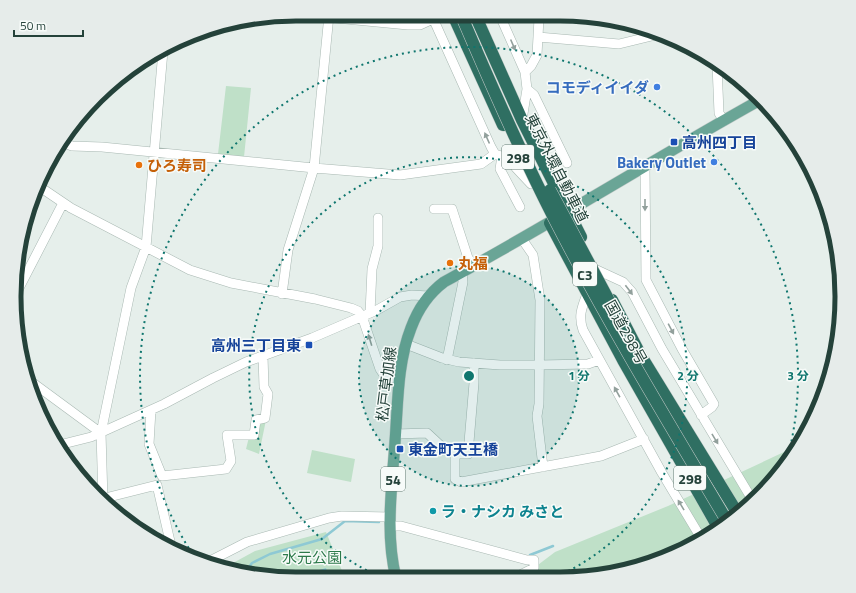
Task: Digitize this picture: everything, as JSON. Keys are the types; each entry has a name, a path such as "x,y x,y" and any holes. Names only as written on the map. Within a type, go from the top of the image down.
{"highway":[{"name":"国道298号","path":"456,21 531,184 587,294 716,524"},
{"name":"東京外環自動車道","path":"464,21 510,125 555,219 657,405 725,517"},
{"name":"東京外環自動車道","path":"471,21 516,122 562,214 668,411 729,513"},
{"name":"国道298号","path":"478,21 522,120 641,356 735,509"}],"main road":[{"name":"松戸草加線","path":"395,572 392,555 390,522 399,380 406,344 414,319 428,296 444,282 522,239 755,103"}],"street":[{"path":"282,294 290,241 314,168 328,21"},
{"path":"372,21 408,25 420,25 427,21"},
{"path":"433,21 491,147 499,155 510,159 531,184"},
{"path":"502,21 525,72 527,88 522,120"},
{"path":"525,72 537,55 539,21"},
{"path":"538,37 618,44 650,37"},
{"path":"102,491 101,433 131,288 146,247 163,56"},
{"path":"717,70 719,113 724,121"},
{"path":"527,88 534,95 567,163"},
{"path":"66,144 72,146 102,147 400,175 481,164 499,155"},
{"path":"499,155 500,169 520,207"},
{"path":"645,166 646,280 682,349 714,404 701,415"},
{"path":"43,189 64,203 190,270 231,283 351,308 366,315"},
{"path":"22,285 64,203"},
{"path":"434,210 452,209 468,258 474,266"},
{"path":"378,218 378,246 372,269 366,315 380,369 384,375 399,380"},
{"path":"522,239 533,255 540,300 539,404 537,416 543,467"},
{"path":"597,270 623,282 632,292 662,349 750,495"},
{"path":"447,360 463,282 462,273"},
{"path":"587,294 580,312 580,323 662,474 699,534"},
{"path":"64,444 92,437 152,410 246,362 312,338 366,315 400,297 412,295 428,296"},
{"path":"406,344 447,360 474,364 539,366 588,364 599,360"},
{"path":"152,410 150,444 162,476 226,469 231,461 227,435 254,435 256,420 265,418 268,394 264,387 263,356"},
{"path":"396,434 428,433 441,446 456,454 468,454 474,383 474,364"},
{"path":"36,385 101,433"},
{"path":"456,454 455,479 461,482 601,456 644,439"},
{"path":"108,497 157,485 170,541"},
{"path":"214,559 247,542 329,518 342,516 390,522 527,560 534,560 534,568 526,572"}],"green space":[{"path":"226,86 251,88 244,157 218,154"},
{"path":"266,420 259,454 246,449 249,437 257,422"},
{"path":"312,450 355,459 351,482 307,473"},
{"path":"789,450 767,478 741,504 713,526 681,544 631,563 613,567 595,570 529,572 555,552 668,506"},
{"name":"水元公園","path":"326,532 343,572 261,570 231,564 255,551"}],"water":[{"path":"326,568 327,572 313,572"}],"waterway":[{"path":"249,568 252,563 270,554 322,539 345,521 379,522"},
{"path":"530,555 553,546"}],"place":[{"name":"コモディイイダ","path":"657,87"},
{"name":"高州四丁目","path":"674,142"},
{"name":"Bakery Outlet","path":"714,162"},
{"name":"ひろ寿司","path":"139,165"},
{"name":"丸福","path":"450,263"},
{"name":"高州三丁目東","path":"309,345"},
{"name":"東金町天王橋","path":"400,449"},
{"name":"ラ・ナシカ みさと","path":"433,511"}]}
